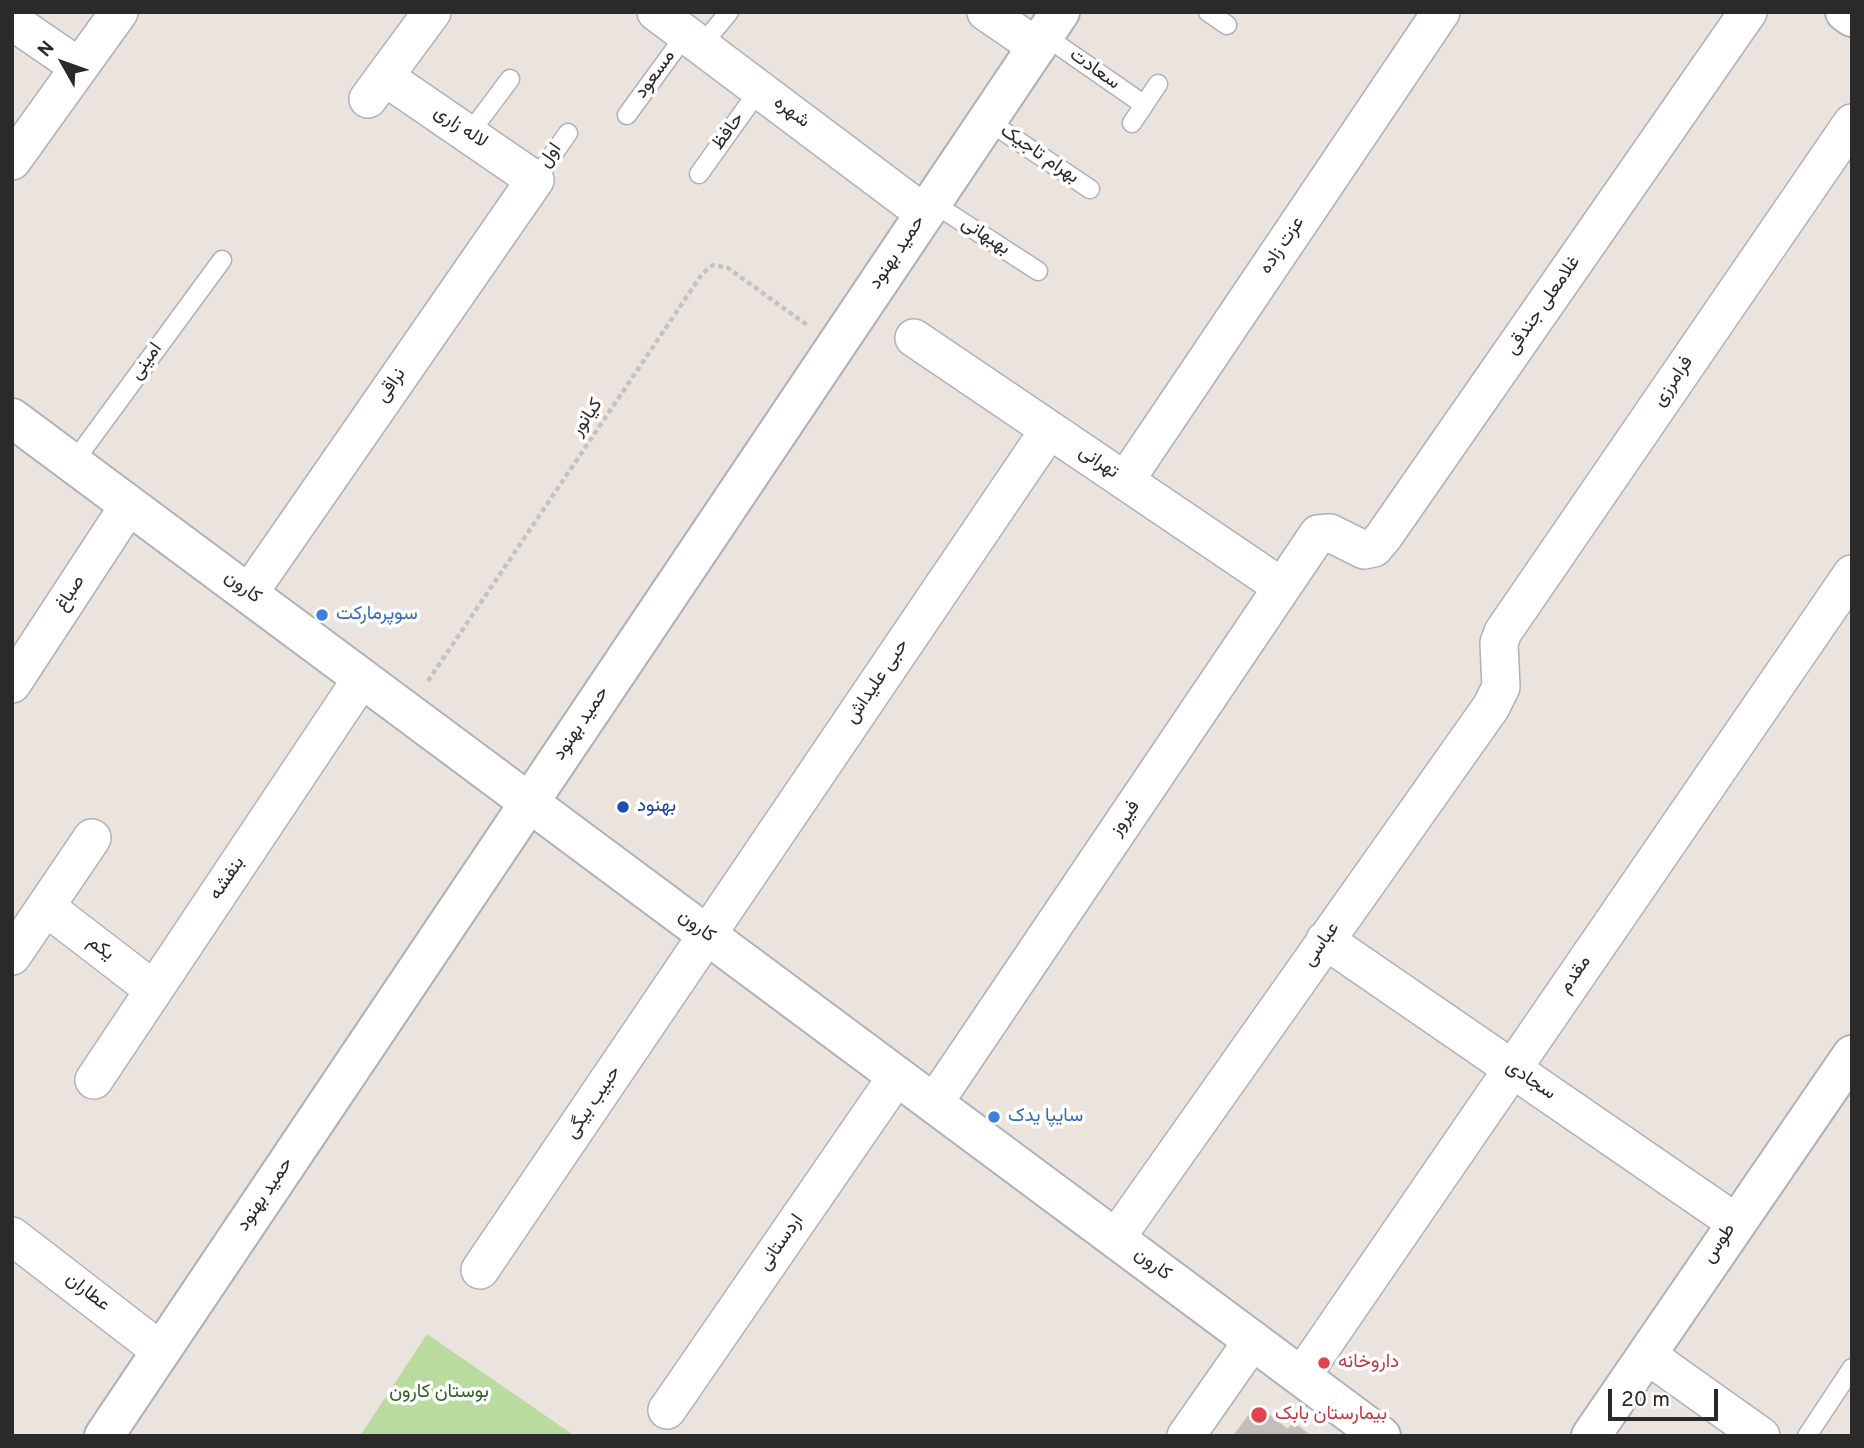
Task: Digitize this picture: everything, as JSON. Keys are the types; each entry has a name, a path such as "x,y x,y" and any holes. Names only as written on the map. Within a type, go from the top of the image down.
{"street":[{"path":"12,161 119,12"},
{"name":"لاله زاری","path":"432,12 377,88 469,134 535,180"},
{"name":"شهره","path":"656,12 759,90 929,208"},
{"path":"986,12 1047,32"},
{"name":"عزت زاده","path":"1125,481 1441,12"},
{"name":"غلامعلی جندقی","path":"1318,534 1330,533 1364,550 1374,548 1380,542 1748,12"},
{"path":"1845,12 1852,17"},
{"path":"12,21 79,67"},
{"name":"حمید بهنود","path":"104,1436 1047,32"},
{"name":"فرامرزی","path":"1499,643 1510,620 1852,123"},
{"name":"نراقی","path":"249,593 535,180"},
{"name":"تهرانی","path":"914,338 1282,587"},
{"name":"کارون","path":"14,423 73,463 249,593 1381,1436"},
{"name":"حبی علیداش","path":"708,935 1049,429"},
{"name":"صباغ","path":"12,684 129,505"},
{"name":"فیروز","path":"934,1103 1318,534"},
{"name":"مقدم","path":"1301,1377 1852,574"},
{"name":"عباسی","path":"1116,1238 1491,707 1501,687 1499,643"},
{"name":"بنفشه","path":"94,1080 362,678"},
{"path":"12,956 92,838"},
{"name":"یکم","path":"46,907 154,990"},
{"name":"حبیب بیگی","path":"480,1270 708,935"},
{"name":"سجادی","path":"1325,940 1735,1222"},
{"name":"طوس","path":"1591,1436 1735,1222 1852,1055"},
{"name":"اردستانی","path":"667,1410 897,1076"},
{"name":"عطاران","path":"12,1236 161,1351"},
{"path":"1186,1436 1252,1340"},
{"path":"1647,1355 1753,1433"}],"lane":[{"name":"مسعود","path":"627,115 693,40 729,12"},
{"path":"1208,12 1227,25"},
{"name":"سعادت","path":"1047,32 1143,104"},
{"path":"469,134 510,79"},
{"path":"1132,122 1158,84"},
{"name":"حافظ","path":"699,174 759,90"},
{"name":"بهرام تاجیک","path":"988,121 1090,189"},
{"name":"اول","path":"535,180 568,133"},
{"name":"بهبهانی","path":"929,208 1038,271"},
{"name":"امینی","path":"73,463 222,260"},
{"path":"1807,1436 1852,1368"}],"path":[{"name":"کیانور","path":"407,712 707,270 713,265 728,268 836,346"}],"green space":[{"name":"بوستان کارون","path":"427,1334 575,1436 360,1436"}],"building":[{"name":"بیمارستان بابک","path":"1256,1406 1288,1430 1294,1423 1310,1436 1234,1436"}],"place":[{"name":"سوپرمارکت","path":"322,615"},
{"name":"بهنود","path":"623,807"},
{"name":"سایپا یدک","path":"994,1117"},
{"name":"داروخانه","path":"1324,1363"},
{"name":"بیمارستان بابک","path":"1259,1415"}]}
